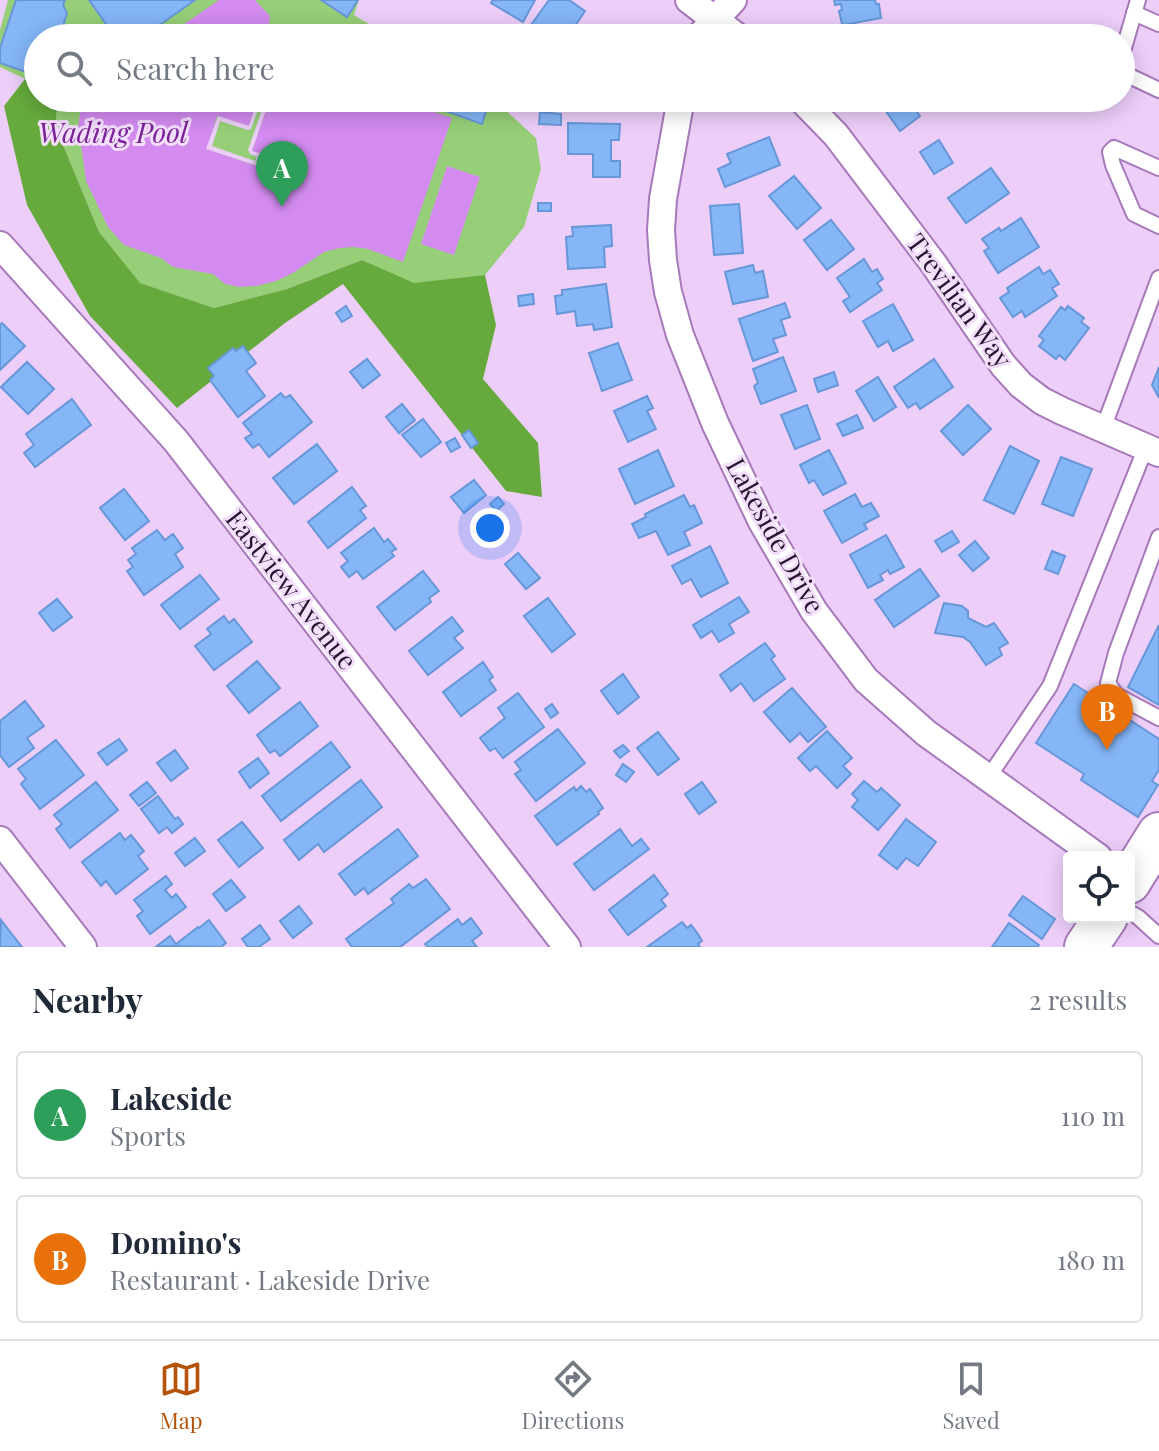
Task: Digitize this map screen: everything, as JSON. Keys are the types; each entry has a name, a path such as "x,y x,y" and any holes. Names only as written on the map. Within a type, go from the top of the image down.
{"main road":[{"path":"1135,866 1159,834"},
{"path":"1086,947 1102,923"}],"street":[{"path":"689,0 716,19"},
{"name":"Lakeside Drive","path":"679,112 663,199 661,230 668,292 680,335 715,423 762,522 814,611 866,680 926,733 1083,851"},
{"name":"Trevilian Way","path":"814,112 836,135 933,263 1003,365 1021,385 1052,406 1152,450"},
{"name":"Eastview Avenue","path":"0,245 176,441 567,947"},
{"path":"0,840 83,947"}],"lane":[{"path":"1136,6 1159,24"},
{"path":"1135,79 1159,90"},
{"path":"1159,168 1114,148 1110,152 1134,214 1159,226"},
{"path":"1103,429 1159,278"},
{"path":"988,778 1050,686 1152,450"},
{"path":"1159,537 1108,683 1116,695 1159,718"},
{"path":"1135,910 1138,917 1159,936"}],"green space":[{"path":"8,0 359,0 354,15 369,24 24,24 24,78 0,67 0,30"},
{"path":"24,80 24,112 57,112 56,128 99,232 140,283 214,308 287,289 362,260 414,283 485,275 496,325 483,379 538,443 542,497 506,491 343,284 285,323 177,408 90,316 27,205 4,106"},
{"path":"57,112 507,112 536,138 541,169 524,227 485,275 414,284 362,260 287,289 214,308 139,283 99,232 56,128"}],"water":[{"path":"219,0 255,0 270,16 269,24 184,24"},
{"name":"Wading Pool","path":"80,112 254,112 249,126 217,116 207,149 257,166 262,155 252,151 265,112 434,112 452,118 403,262 368,249 340,248 324,252 276,281 257,286 225,284 213,274 173,267 161,258 124,245 108,227 86,181 81,145 76,144"},
{"path":"447,166 480,177 454,255 421,244"}],"pier":[{"path":"254,112 257,112 248,130 220,121 212,146 255,161 257,157 248,150 261,112 265,112 252,151 262,154 258,166 206,149 218,116 249,126"}],"building":[{"path":"16,0 65,0 63,5 67,13 64,24 24,24 24,71 0,63 0,48"},
{"path":"89,0 195,0 161,24 106,24"},
{"path":"321,0 358,0 347,17"},
{"path":"493,0 535,0 523,22 491,3"},
{"path":"549,0 569,0 585,11 576,24 532,24"},
{"path":"834,0 875,0 879,4 881,18 842,24 841,4 835,5"},
{"path":"449,112 486,112 482,124"},
{"path":"540,112 561,114 561,125 539,124"},
{"path":"886,112 917,112 920,116 900,131"},
{"path":"568,123 620,124 619,140 611,140 611,161 620,161 620,177 593,177 593,154 568,154"},
{"path":"769,137 780,165 725,187 718,169 731,163 727,154"},
{"path":"939,140 953,163 934,174 920,152"},
{"path":"991,168 1009,193 966,223 948,198"},
{"path":"794,176 821,208 797,229 769,196"},
{"path":"538,203 551,203 551,211 538,211"},
{"path":"739,204 743,253 714,255 710,206"},
{"path":"1021,218 1039,247 998,273 984,251 989,248 982,239"},
{"path":"831,220 854,249 827,270 804,240"},
{"path":"611,225 612,246 604,247 605,267 568,269 566,237 573,236 572,227"},
{"path":"864,259 872,272 877,269 883,279 877,283 882,290 850,312 843,301 850,297 837,278"},
{"path":"753,265 755,273 763,271 768,297 733,304 725,272"},
{"path":"1039,267 1043,274 1050,270 1059,284 1052,288 1057,296 1025,317 1022,311 1013,317 1000,298 1009,292 1007,288"},
{"path":"606,284 612,327 594,330 593,324 577,326 575,311 557,314 555,296 562,295 562,290"},
{"path":"533,294 534,304 519,306 518,296"},
{"path":"785,303 790,317 781,320 786,335 773,339 778,352 753,361 739,319"},
{"path":"893,304 913,340 893,351 888,341 878,347 863,321"},
{"path":"346,306 352,316 342,322 336,313"},
{"path":"1068,306 1084,318 1081,322 1089,328 1065,360 1059,355 1056,359 1039,346 1044,340 1039,336 1061,307 1065,310"},
{"path":"2,323 25,346 0,370 0,325"},
{"path":"618,343 632,380 602,391 589,353"},
{"path":"243,346 256,363 246,371 265,396 238,417 210,380 214,376 208,368 233,348 236,351"},
{"path":"783,357 796,391 761,404 754,386 758,383 753,369"},
{"path":"367,359 380,375 363,388 350,372"},
{"path":"934,359 953,387 920,409 916,403 908,408 894,387"},
{"path":"27,362 54,389 28,414 1,387"},
{"path":"1159,367 1159,398 1152,385"},
{"path":"834,372 838,385 818,392 814,379"},
{"path":"878,377 896,407 874,421 856,391"},
{"path":"281,393 285,398 290,395 312,422 269,457 259,444 253,448 247,441 245,438 252,434 243,423"},
{"path":"647,396 653,408 647,411 656,429 628,442 614,411"},
{"path":"72,399 91,425 35,467 24,453 34,445 26,434"},
{"path":"402,404 415,420 399,433 386,417"},
{"path":"807,405 820,439 795,449 781,415"},
{"path":"968,405 991,429 963,455 941,431"},
{"path":"857,415 863,428 843,436 837,424"},
{"path":"423,419 441,442 421,457 402,435"},
{"path":"469,430 478,443 471,448 462,435"},
{"path":"455,438 460,447 451,452 446,443"},
{"path":"317,444 337,471 294,504 273,478"},
{"path":"1010,446 1039,461 1014,514 984,500"},
{"path":"658,450 674,486 635,504 619,469"},
{"path":"829,450 846,483 823,495 814,480 809,483 800,465"},
{"path":"1061,457 1092,469 1073,516 1042,504"},
{"path":"474,480 486,495 464,513 451,497"},
{"path":"352,487 366,506 360,510 366,518 328,548 308,522"},
{"path":"124,489 149,521 125,540 100,508"},
{"path":"855,494 862,507 871,503 879,516 864,524 867,529 842,543 824,511"},
{"path":"684,495 690,507 694,505 702,523 684,532 690,545 668,555 656,531 639,538 632,524 646,517 645,514"},
{"path":"498,497 504,504 496,511 490,504"},
{"path":"374,528 384,542 388,539 396,549 391,552 394,556 363,579 357,571 349,577 341,567 348,561 341,553"},
{"path":"157,530 165,540 173,534 183,548 175,554 183,567 144,595 127,571 133,567 128,560 136,554 132,548"},
{"path":"952,531 959,542 942,552 935,541"},
{"path":"886,535 904,567 890,574 888,570 880,575 883,580 868,588 850,555"},
{"path":"975,541 989,558 973,571 959,555"},
{"path":"710,546 728,583 701,597 691,579 682,584 672,566"},
{"path":"1052,551 1065,556 1058,574 1045,569"},
{"path":"518,553 540,578 526,589 505,564"},
{"path":"920,569 939,596 894,627 875,600"},
{"path":"423,571 439,591 429,598 431,602 395,630 377,607"},
{"path":"200,575 219,599 180,629 161,605"},
{"path":"739,597 749,612 729,624 734,633 719,642 712,631 701,638 693,625"},
{"path":"548,598 575,634 552,652 524,616"},
{"path":"57,599 72,617 53,631 39,613"},
{"path":"944,603 962,606 968,611 968,618 986,627 994,623 1008,643 999,648 1002,655 986,665 963,637 935,633"},
{"path":"224,616 229,623 234,619 252,642 214,670 195,646 211,634 207,629"},
{"path":"452,617 463,631 454,638 463,648 428,675 409,651"},
{"path":"1159,625 1159,705 1128,687"},
{"path":"765,643 775,656 771,659 785,679 754,701 741,683 731,691 720,675"},
{"path":"257,661 280,688 249,713 227,686"},
{"path":"483,662 493,677 489,680 496,690 461,716 443,692"},
{"path":"623,674 639,697 618,714 601,691"},
{"path":"1074,684 1159,739 1159,770 1152,781 1158,785 1138,817 1081,780 1084,774 1036,743"},
{"path":"792,688 826,727 808,742 800,733 790,742 764,712"},
{"path":"518,693 544,727 503,758 495,748 490,751 480,738 505,718 498,708"},
{"path":"25,701 44,726 27,738 34,748 9,767 0,755 0,721"},
{"path":"300,702 318,726 280,756 275,750 270,753 257,735"},
{"path":"552,704 558,713 551,718 545,709"},
{"path":"558,729 585,763 536,801 515,774 521,770 515,762"},
{"path":"827,731 852,758 843,766 851,774 837,788 816,766 810,771 798,758"},
{"path":"658,732 679,759 658,775 637,748"},
{"path":"119,739 127,750 107,765 98,753"},
{"path":"56,740 84,775 40,809 21,784 26,779 18,769"},
{"path":"331,742 350,767 281,821 262,796"},
{"path":"623,745 629,751 620,758 614,751"},
{"path":"175,750 188,768 171,781 157,763"},
{"path":"258,758 269,773 250,788 239,772"},
{"path":"623,764 634,772 626,782 616,775"},
{"path":"361,780 382,807 324,852 318,844 299,860 284,840"},
{"path":"864,781 877,792 881,788 900,805 878,830 852,807 858,800 852,794"},
{"path":"96,782 118,810 70,848 56,829 62,824 54,815"},
{"path":"147,782 156,793 139,806 130,795"},
{"path":"702,782 716,802 699,814 685,794"},
{"path":"581,786 586,792 590,789 603,808 557,845 535,816 574,787 576,791"},
{"path":"158,796 175,819 178,817 183,824 172,833 167,827 159,833 141,809"},
{"path":"906,819 936,842 918,866 906,858 897,869 879,855"},
{"path":"242,822 263,848 239,867 218,840"},
{"path":"398,829 418,856 368,894 364,888 355,895 339,874"},
{"path":"620,829 632,846 641,839 649,849 594,890 574,864"},
{"path":"120,833 125,840 131,835 144,851 138,856 148,869 116,894 106,881 101,886 82,862"},
{"path":"195,838 205,851 185,866 175,853"},
{"path":"654,875 668,894 661,900 666,906 628,935 609,910"},
{"path":"166,876 172,884 165,890 172,898 176,894 186,907 150,934 137,916 143,911 134,900"},
{"path":"426,879 450,909 400,947 352,947 346,939 394,903 391,899 409,884 413,888"},
{"path":"231,880 245,897 226,911 213,894"},
{"path":"1023,896 1055,919 1042,939 1009,915"},
{"path":"299,906 312,923 293,938 280,921"},
{"path":"471,918 482,933 472,941 477,947 428,947 425,944 458,919 462,925"},
{"path":"1,920 11,933 22,947 0,947"},
{"path":"209,920 226,943 221,947 157,946 170,936 176,944"},
{"path":"682,922 687,928 691,925 698,934 702,941 698,944 700,947 647,947"},
{"path":"1009,923 1039,945 992,947"},
{"path":"260,925 270,939 259,947 248,947 242,939"}],"place":[{"name":"Lakeside","path":"282,207"},
{"name":"Domino's","path":"1107,750"}]}
